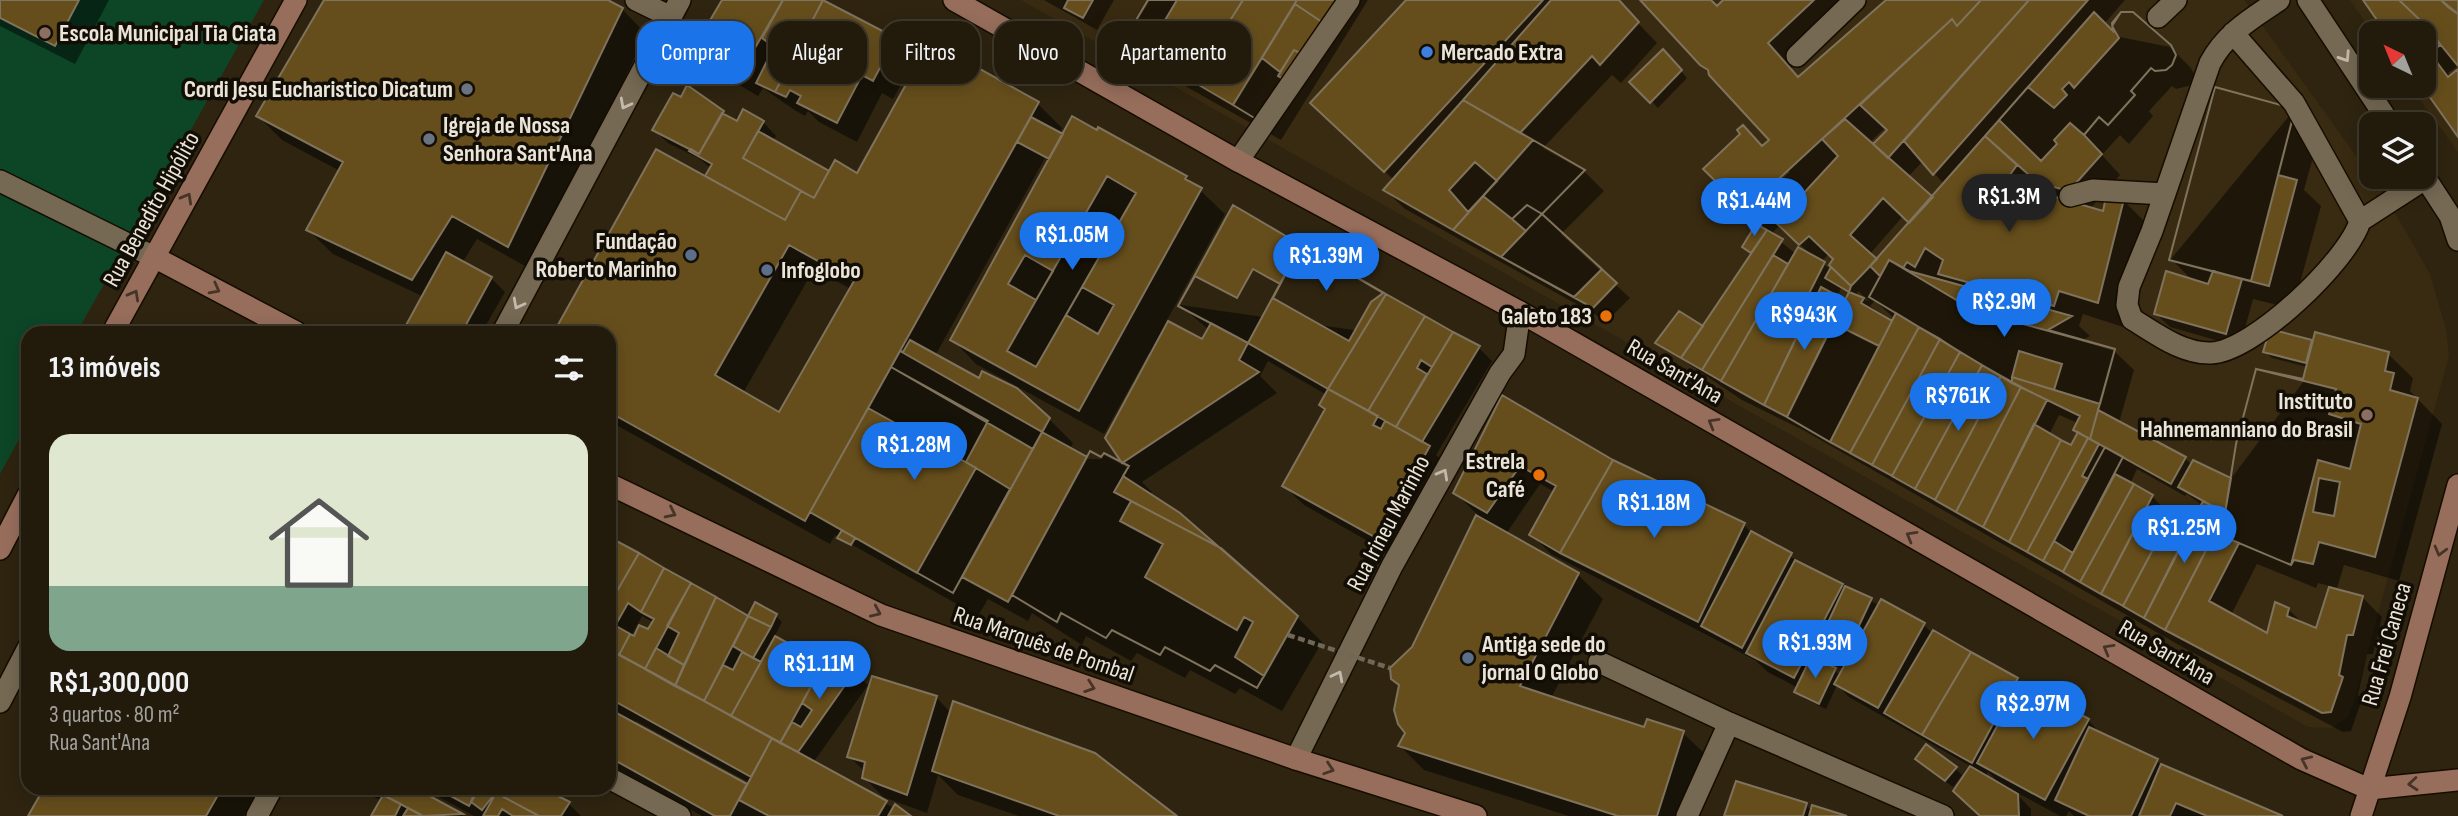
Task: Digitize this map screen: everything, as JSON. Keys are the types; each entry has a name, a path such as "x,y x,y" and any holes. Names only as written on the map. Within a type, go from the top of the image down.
{"main road":[{"name":"Rua Benedito Hipólito","path":"116,326 296,0"},
{"name":"Rua Sant'Ana","path":"954,0 1238,160 1520,312 2301,759 2369,789"},
{"path":"154,257 285,326"},
{"name":"Rua Frei Caneca","path":"2361,816 2400,697 2458,485"},
{"name":"Rua Marquês de Pombal","path":"616,487 881,615 1296,759 1476,816"},
{"path":"0,549 21,508"},
{"path":"2369,789 2458,780"}],"street":[{"path":"506,326 675,9 636,0"},
{"path":"1238,160 1349,0"},
{"path":"1797,56 1855,0"},
{"path":"2158,17 2176,0"},
{"path":"2279,0 2221,42 2210,63 2165,194 2129,287 2127,304 2132,319 2169,342 2212,354 2247,339 2295,305 2346,249 2360,221 2407,189"},
{"path":"2308,0 2382,112"},
{"path":"2233,33 2294,103 2360,221"},
{"path":"0,181 154,257"},
{"path":"2433,189 2450,216 2458,240"},
{"path":"2070,196 2092,190 2165,194"},
{"name":"Rua Irineu Marinho","path":"1296,759 1392,566 1500,373 1514,354 1520,312"},
{"path":"0,702 21,662"},
{"path":"1599,662 1729,723 1943,816"},
{"path":"1687,816 1729,723"},
{"path":"616,782 680,816"},
{"path":"265,813 270,795"}],"path":[{"path":"1288,635 1390,668"}],"shaded area":[{"path":"1021,0 2244,0 2359,160 2359,189 2380,189 2387,199 2430,274 2446,329 2449,356 2352,708 2346,718 2332,728 2308,727 1170,84 1251,84 1251,21 1097,21 1097,43 1083,35 1083,21 1058,21"},
{"path":"2350,0 2458,0 2458,152 2436,122 2436,112 2429,112 2419,98 2436,98 2436,21 2365,21"}],"green space":[{"path":"0,0 264,0 80,326 21,326 21,436 0,474"}],"building":[{"name":"Escola Municipal Tia Ciata","path":"0,0 79,0 55,46 0,18"},
{"name":"Igreja de Nossa Senhora Sant'Ana","path":"324,0 608,0 623,8 508,247 452,216 412,280 306,230 343,162 256,116"},
{"path":"722,0 783,0 771,21 768,21 754,50 754,21 710,21"},
{"path":"783,0 823,0 812,21 771,21"},
{"path":"823,0 863,21 812,21"},
{"path":"1068,0 1093,0 1083,18 1064,8"},
{"path":"1148,0 1177,0 1165,21 1136,21"},
{"path":"1148,0 1177,0 1165,21 1136,21"},
{"path":"1177,0 1243,0 1230,21 1165,21"},
{"path":"1243,0 1297,0 1251,75 1251,21 1230,21"},
{"path":"1297,0 1336,0 1261,122 1233,105 1246,84 1251,84 1251,75"},
{"name":"Mercado Extra","path":"1406,0 1543,0 1384,172 1310,103"},
{"path":"1551,0 1619,0 1639,22 1600,65 1592,56 1520,133 1463,100"},
{"path":"1640,0 1711,0 1717,6 1723,0 1814,0 1768,43 1798,77 1886,0 1981,0 1957,26 1952,19 1745,210 1703,169 1740,134 1737,130 1743,125 1762,146 1769,140 1709,75 1708,70 1700,65"},
{"path":"1981,0 2029,0 1888,158 1873,144 1887,130 1860,105 1952,19 1957,26"},
{"path":"2029,0 2088,0 1933,175 1904,141"},
{"path":"2363,0 2399,0 2421,21 2378,21"},
{"path":"2399,0 2441,0 2458,14 2458,66 2436,39 2436,21 2421,21"},
{"path":"2441,0 2458,0 2458,14 2448,7"},
{"path":"1295,4 1322,22 1302,54 1294,50 1278,76 1286,81 1261,122 1233,105 1246,84 1251,84 1251,76"},
{"path":"1295,4 1322,22 1302,54 1294,50 1280,72 1262,58"},
{"path":"2094,12 2113,31 2112,23 2121,12 2133,12 2171,45 2176,55 2172,65 2166,70 2155,71 2151,68 2131,91 2135,95 2108,125 2099,117 2084,135 2102,154 2069,191 2038,183 1985,136"},
{"path":"2121,12 2133,12 2171,45 2176,55 2172,65 2166,70 2155,71 2151,68 2131,91 2135,95 2108,125 2099,117 2084,135 2070,123 2054,140 2057,144 2041,161 1999,120 2028,87 2054,108 2067,95 2062,89 2069,82 2074,88 2119,38 2112,26"},
{"path":"867,23 881,30 881,66 873,81 867,78"},
{"path":"768,27 768,42 762,38"},
{"path":"1663,49 1682,70 1650,103 1629,82"},
{"path":"768,59 768,84 779,84 775,92 756,83"},
{"path":"2436,61 2448,77 2458,69 2458,137 2430,98 2436,98"},
{"name":"Infoglobo","path":"980,69 994,77 994,84 1007,84 1039,102 805,521 616,416 616,326 557,326 656,149 785,220 801,191 814,198 835,160 857,173 906,84 980,84","holes":["789,245 854,281 779,412 715,375"]},
{"path":"779,84 857,84 837,123 797,103 801,96 790,90 786,97 775,92"},
{"path":"1197,84 1246,84 1233,105"},
{"path":"687,85 724,111 699,154 652,130 673,93 681,97"},
{"path":"2215,87 2295,109 2251,281 2169,260"},
{"path":"2215,87 2295,109 2278,175 2297,180 2269,286 2169,260"},
{"path":"1463,100 1533,140 1453,230 1383,190"},
{"path":"743,109 764,121 743,158 801,191 785,220 705,176 712,164 689,151 691,149 699,154 722,113 737,121"},
{"path":"1072,116 1097,130 1098,127 1187,176 1185,179 1202,188 1079,411 950,340"},
{"path":"1031,117 1063,134 1049,159 1017,142"},
{"path":"1845,119 1933,197 1909,223 1883,198 1850,235 1877,259 1851,286 1829,265 1833,259 1809,236 1799,245 1767,214 1784,188 1792,195 1797,190 1802,195 1838,156 1822,139"},
{"path":"758,131 829,171 814,198 743,158"},
{"path":"1985,136 2017,165 2005,182 2103,211 2107,193 2124,199 2098,303 2059,291 2054,306 1938,274 1943,260 1925,248 1915,267 1907,262 1903,268 1889,260 1880,276 1870,266"},
{"path":"1533,140 1585,170 1542,214 1527,205 1512,219 1526,231 1501,257 1453,230"},
{"path":"1533,140 1585,170 1542,214 1527,205 1512,219 1483,196"},
{"path":"1475,162 1497,181 1468,212 1449,190"},
{"path":"1107,176 1136,193 1036,367 1007,351"},
{"path":"1233,205 1301,245 1248,343 1178,306"},
{"path":"1542,214 1602,269 1574,297 1501,257"},
{"path":"1542,214 1617,283 1593,308 1501,257"},
{"path":"1756,224 1767,230 1751,253 1742,247"},
{"path":"1767,230 1783,239 1702,370 1681,358"},
{"path":"1301,245 1386,294 1328,389 1248,343"},
{"path":"1301,245 1383,293 1371,302 1349,341 1273,298"},
{"path":"1798,247 1825,262 1797,317 1804,321 1764,405 1721,381"},
{"path":"446,252 492,277 465,326 406,326"},
{"path":"1025,255 1053,271 1036,300 1008,284"},
{"path":"1773,255 1788,264 1721,381 1702,370"},
{"path":"1889,260 1975,311 2115,349 2100,404 2012,377 2012,383 1869,297"},
{"path":"1889,260 1909,271 2072,316 2048,330 2115,349 2090,439 2073,430 2080,416 2012,383 1869,297"},
{"path":"1831,267 1851,286 1849,292 1825,278"},
{"path":"1253,269 1280,284 1248,343 1178,306 1195,276 1237,298"},
{"path":"2166,271 2208,284 2213,271 2242,279 2226,334 2154,314"},
{"path":"1082,287 1114,305 1098,334 1066,315"},
{"path":"1821,287 1845,300 1787,417 1764,405"},
{"path":"1849,292 1864,298 1861,303 1892,321 1830,442 1787,417"},
{"path":"1386,294 1425,316 1368,411 1328,389"},
{"path":"1679,311 1703,326 1681,358 1655,343"},
{"path":"1896,313 1919,327 1850,453 1830,442"},
{"path":"1425,316 1453,332 1432,367 1421,360 1417,368 1427,374 1396,427 1368,411"},
{"path":"1168,321 1202,339 1211,323 1248,343 1239,360 1259,372 1122,463 1105,438"},
{"path":"1833,323 1879,346 1830,442 1787,417"},
{"path":"1919,327 1940,339 1872,465 1850,453"},
{"path":"2270,329 2312,340 2306,363 2263,352"},
{"path":"1453,332 1480,346 1422,442 1396,427"},
{"path":"2315,332 2389,352 2385,371 2394,373 2390,390 2418,398 2375,557 2319,542 2313,564 2294,560 2291,565 2215,533 2225,513 2236,444 2256,369 2303,379"},
{"path":"1940,339 1960,352 1892,476 1872,465"},
{"path":"910,340 979,378 982,371 1017,388 1050,418 953,593 810,512 900,351 903,352"},
{"path":"900,351 1042,432 1033,449 891,367"},
{"path":"2019,351 2062,364 2054,390 2012,377"},
{"path":"1960,352 1982,365 1915,489 1892,476"},
{"path":"1982,365 2001,376 1935,500 1915,489"},
{"path":"891,367 988,421 966,462 1010,489 953,593 810,512"},
{"path":"2256,369 2336,389 2329,414 2361,424 2350,469 2318,460 2291,565 2215,533 2225,513 2236,444"},
{"path":"2001,376 2021,387 1956,512 1935,500"},
{"path":"2021,387 2047,400 1983,527 1956,512"},
{"path":"1328,389 1378,416 1373,425 1381,429 1385,421 1430,446 1378,539 1282,486 1325,409 1319,405"},
{"path":"1502,395 1613,460 1560,553 1529,535 1556,486 1520,466 1487,513 1453,493"},
{"path":"868,408 976,468 917,573 810,512"},
{"path":"2098,410 2186,457 2171,484 2090,439"},
{"path":"2034,424 2061,440 2009,542 1983,527"},
{"path":"1042,432 1087,457 1008,602 962,577"},
{"path":"2078,432 2088,438 2027,552 2009,542 2061,440 2071,445"},
{"path":"2088,438 2099,444 2082,476 2088,479 2043,561 2027,552"},
{"path":"2105,447 2123,457 2073,553 2054,541"},
{"path":"2105,447 2123,457 2063,572 2043,561"},
{"path":"1090,451 1101,457 1104,453 1129,466 1123,476 1180,513 1298,616 1257,688 1215,665 1210,671 1165,647 1160,655 1112,630 1106,638 1061,613 1057,622 1012,595"},
{"path":"1090,451 1101,457 1104,453 1129,466 1114,492 1221,548 1298,616 1257,688 1215,665 1210,671 1165,647 1160,655 1112,630 1106,638 1061,613 1057,622 1012,595"},
{"path":"1613,460 1745,523 1698,622 1560,553"},
{"path":"2193,460 2231,478 2225,513 2178,487"},
{"path":"2115,474 2134,484 2080,582 2063,572"},
{"path":"2319,478 2340,482 2334,516 2313,512"},
{"path":"2134,484 2153,495 2101,594 2080,582"},
{"path":"1131,501 1221,548 1298,616 1264,676 1235,657 1253,622 1244,617 1237,630 1145,577 1163,544 1120,521"},
{"path":"2203,501 2225,513 2165,630 2144,618"},
{"path":"2145,509 2168,521 2123,606 2101,594"},
{"name":"Antiga sede do jornal O Globo","path":"1476,515 1579,573 1520,686 1644,727 1647,719 1684,731 1657,816 1618,816 1398,746 1405,733 1398,724 1394,710 1399,685 1391,679 1390,668 1412,647"},
{"path":"2168,521 2188,533 2144,618 2123,606"},
{"path":"842,530 855,538 851,545 837,538"},
{"path":"1751,531 1792,553 1742,648 1701,626"},
{"path":"2215,533 2239,543 2209,601 2267,633 2275,602 2289,608 2287,616 2316,628 2329,587 2363,596 2353,635 2347,635 2339,675 2343,677 2331,712 2322,713 2165,630"},
{"path":"616,541 639,553 616,593"},
{"path":"639,553 664,568 641,612 628,603 616,624 616,593"},
{"path":"1795,560 1843,584 1794,678 1746,653"},
{"path":"664,568 691,583 645,669 619,655 630,634 634,636 639,625 648,629 654,619 641,612"},
{"path":"691,583 716,597 684,665 668,656 679,633 667,626"},
{"path":"1845,586 1872,598 1842,662 1815,650"},
{"path":"716,597 748,616 704,701 675,686"},
{"path":"1881,599 1925,623 1878,708 1834,684"},
{"path":"755,602 777,614 771,627 748,616"},
{"path":"748,616 771,627 753,658 733,646"},
{"path":"616,626 630,634 619,655 616,653"},
{"path":"1933,630 1971,652 1922,735 1884,713"},
{"path":"775,636 824,663 780,743 731,716"},
{"path":"656,648 684,665 675,686 645,669"},
{"path":"742,652 761,662 731,716 704,701 723,665 733,670"},
{"path":"1971,652 2018,678 1972,763 1922,735"},
{"path":"616,653 772,738 751,777 616,702"},
{"path":"828,655 855,671 798,752 780,743 792,722 801,727 812,710 802,703"},
{"path":"1811,657 1836,668 1819,704 1794,692"},
{"path":"872,676 937,696 907,795 862,778 865,762 847,757"},
{"path":"2021,682 2089,719 2045,800 1977,763"},
{"path":"953,701 1095,753 1177,816 1059,816 932,771"},
{"path":"616,713 747,784 730,816 715,816 616,761"},
{"path":"2089,727 2158,759 2131,816 2089,816 2055,800"},
{"path":"772,738 887,801 878,816 769,816 739,800"},
{"path":"1926,744 1957,767 1945,781 1915,759"},
{"path":"2161,764 2283,816 2207,816 2176,803 2170,816 2139,816"},
{"path":"1970,766 2018,794 2019,816 1980,816 1953,791"},
{"path":"1736,781 1807,803 1803,816 1724,816"},
{"path":"40,795 218,795 206,816 28,816"},
{"path":"383,795 428,795 463,814 423,816"},
{"path":"383,795 401,804 395,816 371,816"},
{"path":"449,795 475,795 469,806"},
{"path":"474,795 494,795 482,810 471,802"},
{"path":"495,795 500,795 539,816 513,816 502,809 498,816 483,816"},
{"path":"500,795 556,795 570,802 561,816 539,816"},
{"path":"895,804 911,816 888,816"},
{"path":"1812,805 1847,816 1809,816"},
{"path":"408,808 423,816 403,816"}],"place":[{"name":"Escola Municipal Tia Ciata","path":"45,33"},
{"name":"Mercado Extra","path":"1427,52"},
{"name":"Cordi Jesu Eucharistico Dicatum","path":"467,89"},
{"name":"Igreja de Nossa Senhora Sant'Ana","path":"429,139"},
{"name":"Fundação Roberto Marinho","path":"691,255"},
{"name":"Infoglobo","path":"767,270"},
{"name":"Galeto 183","path":"1606,316"},
{"name":"Instituto Hahnemanniano do Brasil","path":"2367,415"},
{"name":"Estrela Café","path":"1539,475"},
{"name":"Antiga sede do jornal O Globo","path":"1468,658"}]}
